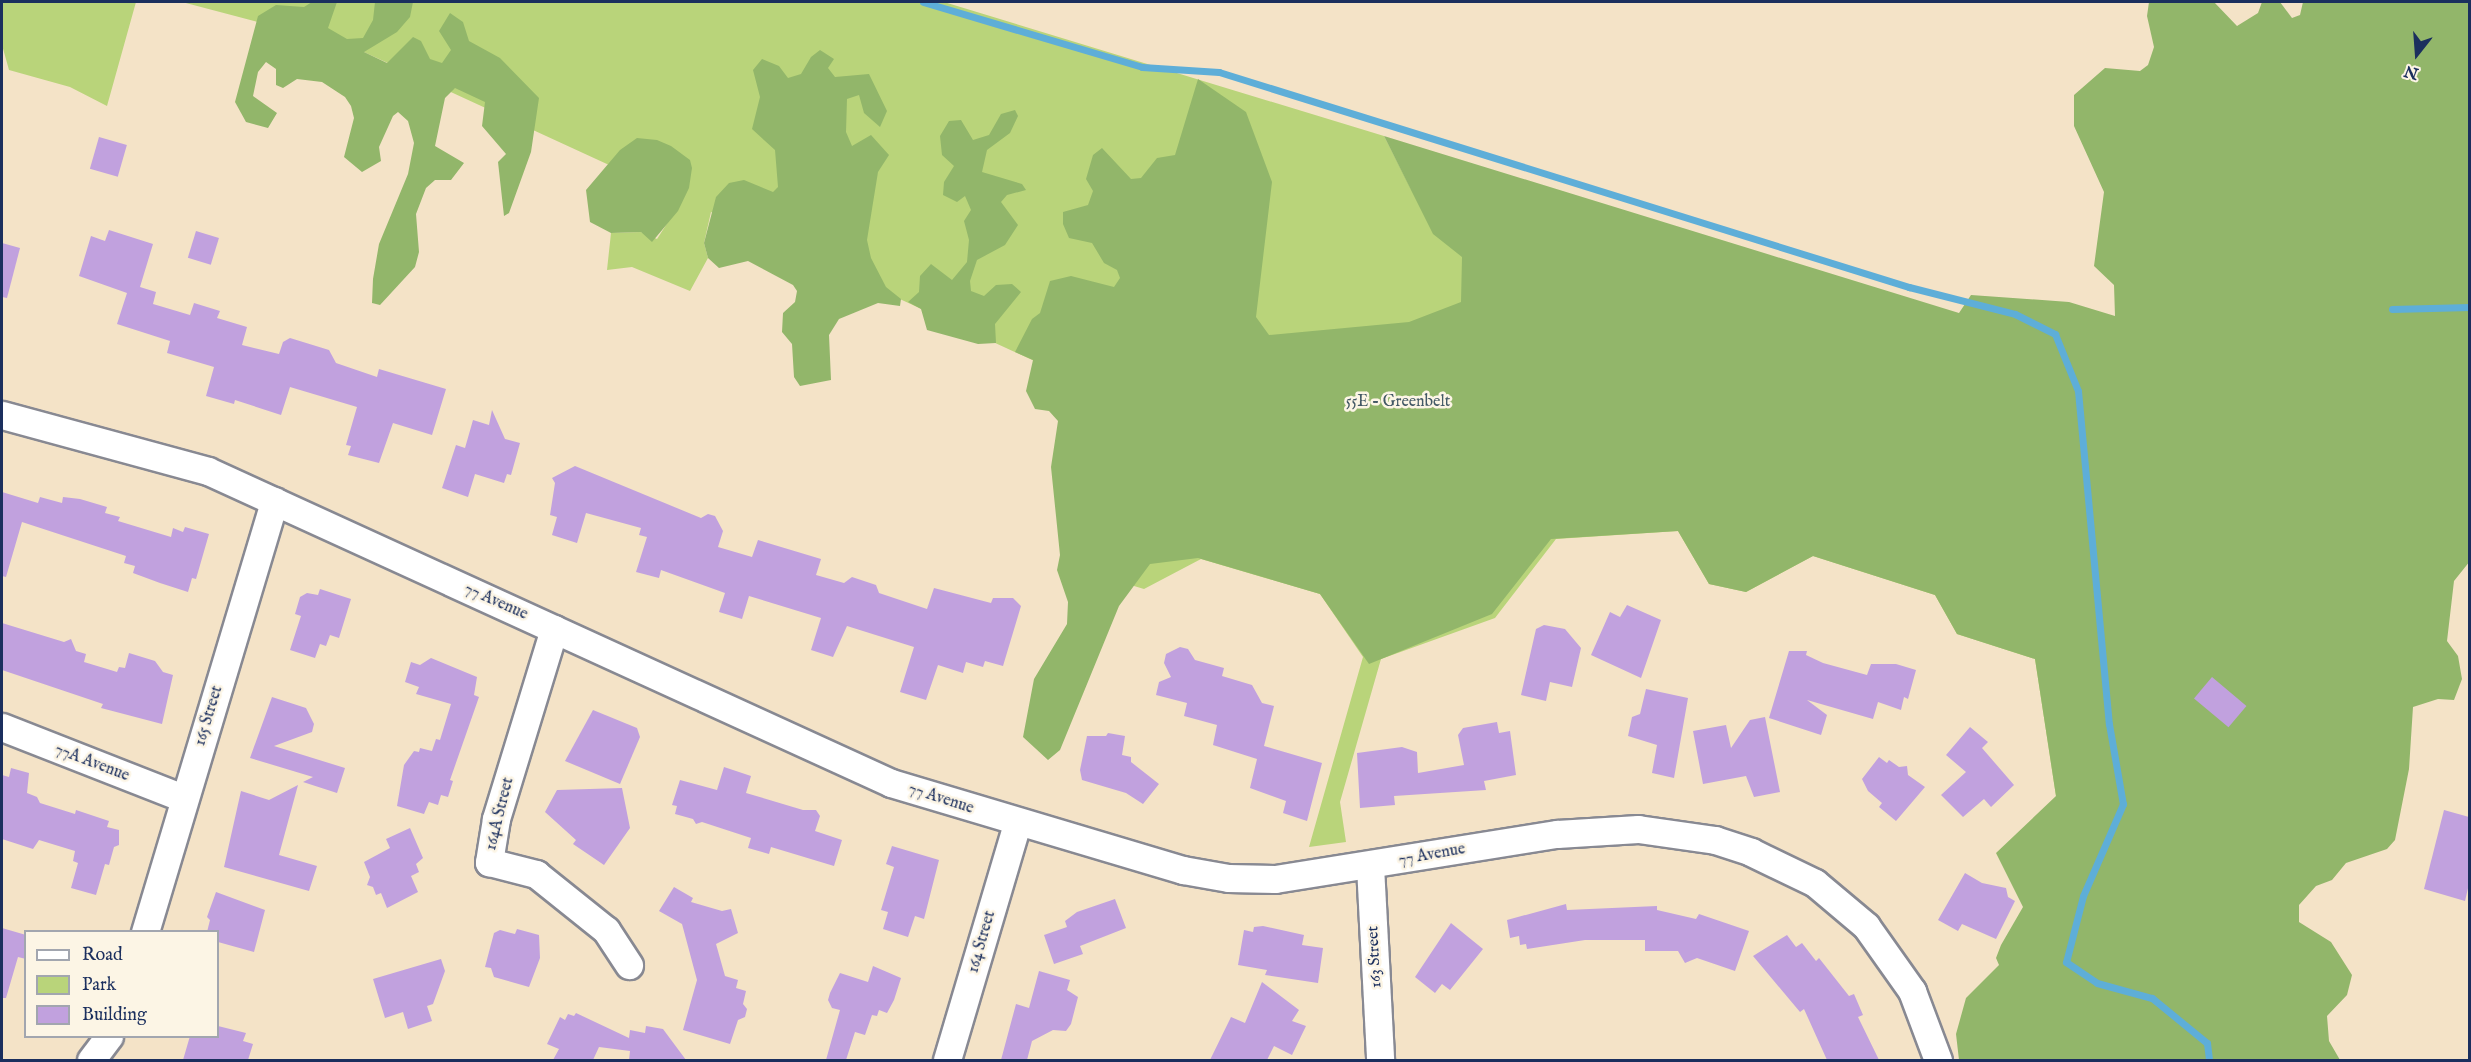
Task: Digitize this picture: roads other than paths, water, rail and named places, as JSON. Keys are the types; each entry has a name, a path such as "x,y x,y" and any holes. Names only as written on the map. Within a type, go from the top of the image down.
{"street":[{"name":"77 Avenue","path":"2,415 173,459 274,501 876,777 1017,823 1217,877 1275,879 1588,832 1658,831 1715,840 1787,867 1827,892 1866,926 1897,966 1924,1017 1938,1060"},
{"name":"165 Street","path":"146,930 183,798 274,501"},
{"name":"164A Street","path":"554,629 496,819 489,862 536,874 606,930 629,965"},
{"name":"77A Avenue","path":"2,727 183,798"},
{"name":"164 Street","path":"947,1060 1017,823"},
{"name":"163 Street","path":"1370,866 1375,1056"},
{"path":"91,1060 108,1038"},
{"path":"117,1060 118,1038"}],"waterway":[{"path":"923,2 1142,67 1219,72 1909,287 2015,314 2055,334 2078,391 2109,724 2123,804 2083,896 2066,962 2097,983 2152,998 2207,1043 2209,1060"},
{"path":"2392,309 2470,307"}],"park label":[{"name":"55E - Greenbelt","path":"1398,402"}]}
